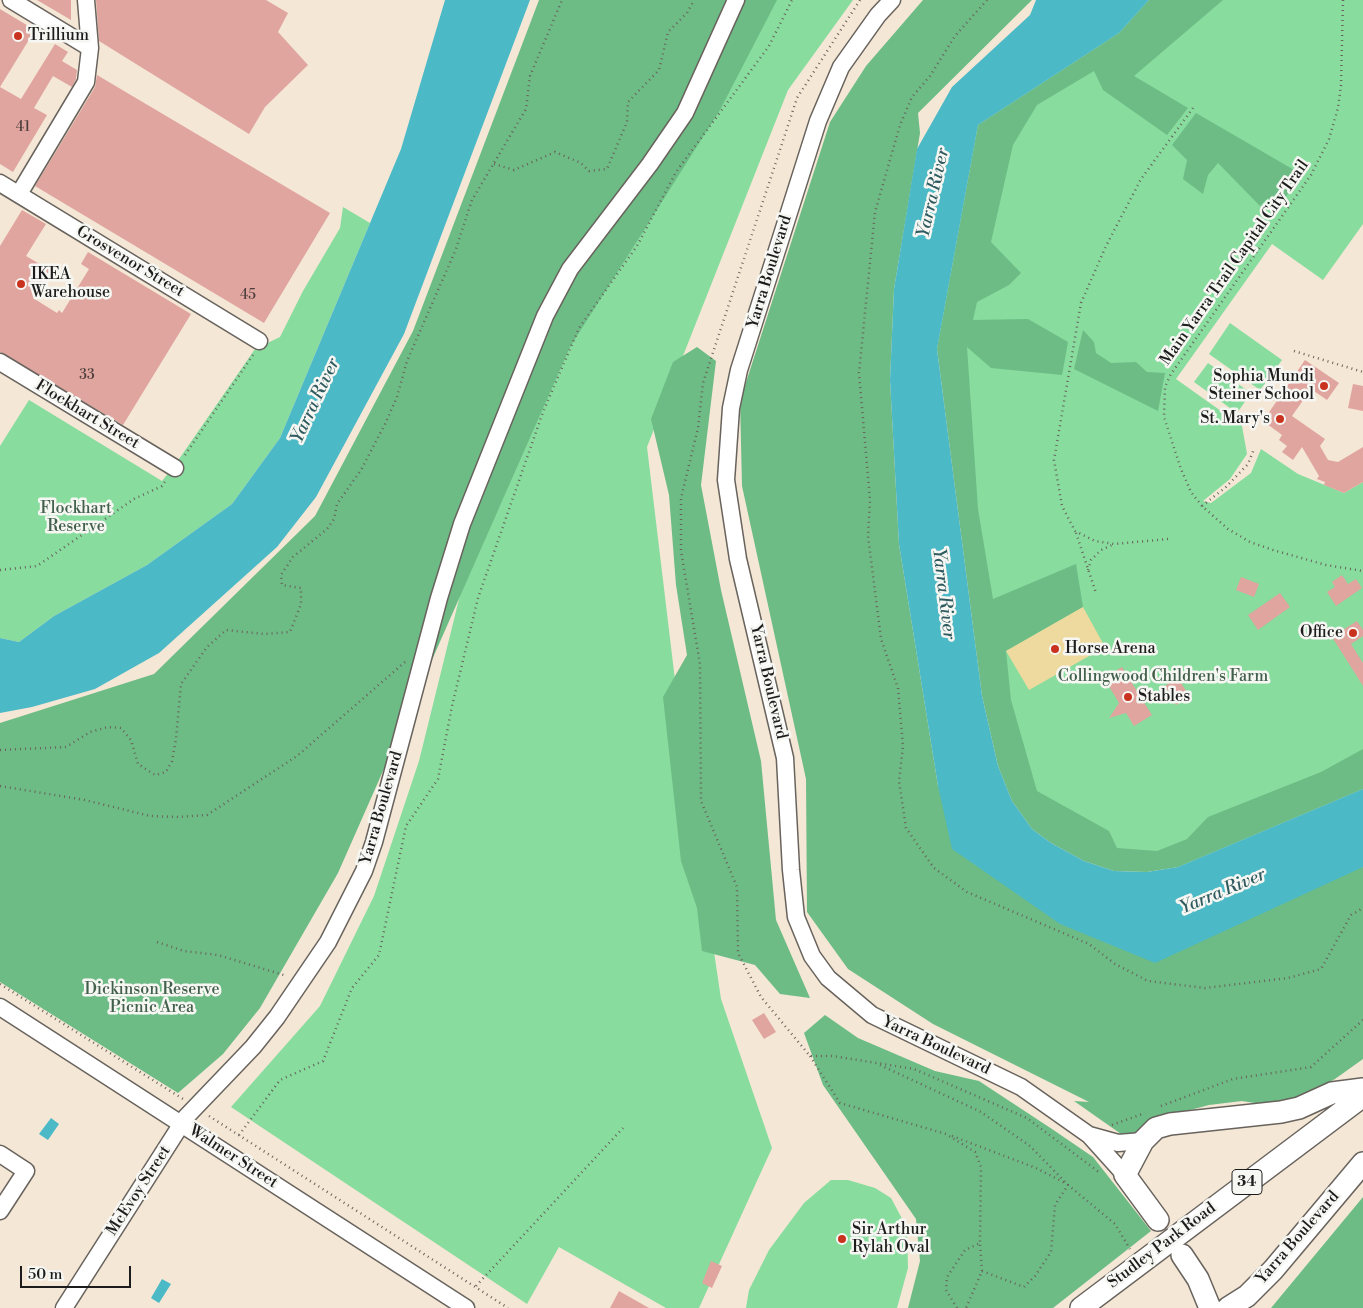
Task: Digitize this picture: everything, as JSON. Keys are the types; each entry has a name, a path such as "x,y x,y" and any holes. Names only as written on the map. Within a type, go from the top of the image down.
{"main road":[{"path":"1125,1175 1144,1141 1156,1128 1170,1124 1281,1112 1299,1108 1332,1093 1363,1089"},
{"name":"Studley Park Road","path":"1082,1308 1132,1268 1363,1096"},
{"name":"Yarra Boulevard","path":"1228,1308 1247,1296 1273,1270 1363,1163"},
{"name":"Yarra Boulevard","path":"1125,1175 1158,1220"},
{"path":"1182,1255 1198,1279 1210,1308"}],"street":[{"path":"11,0 90,48"},
{"path":"19,194 86,82 90,48 86,0"},
{"name":"Yarra Boulevard","path":"182,1124 194,1106 253,1047 303,980 328,942 364,871 374,842 439,598 462,524 545,316 570,269 650,164 684,113 736,0"},
{"name":"Yarra Boulevard","path":"892,0 878,15 841,67 818,121 739,370 731,408 726,480 738,559 774,704 785,758 791,870 796,917 812,956 828,978 872,1015 1021,1086 1089,1135 1125,1175"},
{"name":"Grosvenor Street","path":"0,183 259,341"},
{"name":"Flockhart Street","path":"0,362 175,468"},
{"name":"Walmer Street","path":"0,1007 466,1308"},
{"name":"McEvoy Street","path":"64,1308 182,1124"},
{"path":"1089,1135 1118,1143 1144,1141"},
{"path":"0,1154 26,1171 0,1211"}],"path":[{"path":"0,750 66,747 90,732 108,727 121,728 130,740 138,764 156,775 166,772 172,761 176,739 180,684 207,647 226,630 264,634 290,632 301,604 301,588 282,585 280,575 293,557 327,529 334,519 337,504 361,470 385,424 398,397 407,361 456,249 472,200 526,109 530,76 562,0"},
{"path":"494,164 514,170 555,152 581,163 590,171 607,168 628,122 628,102 659,70 668,32 687,13 694,0"},
{"path":"240,1135 280,1080 323,1061 352,988 379,956 406,826 438,779 452,706 478,598 543,412 579,328 638,246 676,172 769,46 792,0"},
{"path":"860,0 797,98 704,383 698,428 681,498 681,551 700,664 701,801 737,887 738,953 761,997 810,1056 840,1103 946,1134 1036,1168 1068,1185"},
{"path":"987,0 955,36 930,76 912,97 900,124 875,212 860,373 870,500 868,536 881,639 898,688 903,746 899,781 906,828 934,868 967,892 1089,944 1115,964 1148,981 1205,988 1288,978 1321,969 1351,915 1363,908"},
{"name":"Main Yarra Trail Capital City Trail","path":"1343,0 1343,59 1338,108 1320,158 1184,354 1165,387 1164,417 1185,480 1202,506 1228,529 1250,542 1326,564 1363,571"},
{"path":"1096,593 1075,531 1062,506 1054,460 1081,303 1106,246 1141,179 1193,108"},
{"path":"0,570 37,566 134,499 162,486 250,362 259,341"},
{"path":"1294,351 1363,372"},
{"path":"1202,506 1226,487 1248,464 1254,449"},
{"path":"1075,531 1095,541 1114,544 1168,539"},
{"path":"1088,570 1091,560 1101,550 1114,544"},
{"path":"0,786 85,800 150,816 207,815 297,756 409,660"},
{"path":"156,942 184,951 218,955 303,980"},
{"path":"0,984 240,1135 508,1308"},
{"path":"1089,1135 1233,1079 1311,1067 1363,1020"},
{"path":"810,1056 833,1056 914,1069 1028,1118 1107,1177 1125,1175"},
{"path":"875,1063 981,1112 1030,1146 1068,1185 1115,1224 1131,1251 1122,1258 1132,1268"},
{"path":"476,1286 623,1128"},
{"path":"946,1134 975,1152 981,1166 980,1243 982,1271 966,1308"},
{"path":"982,1271 1024,1287 1036,1276 1051,1252 1055,1205 1068,1185"},
{"path":"957,1308 946,1290 947,1277 964,1250 980,1243"}],"green space":[{"name":"Dickinson Reserve Picnic Area","path":"539,0 777,0 720,110 570,347 338,873 260,1008 223,1054 178,1093 0,982 0,723 154,674 315,516 413,331"},
{"path":"758,0 853,0 788,90 647,447 681,730 721,999 772,1148 699,1308 666,1308 559,1247 527,1304 231,1107 320,1006 374,896 419,761 462,587 505,443"},
{"path":"923,0 1032,0 918,113 920,133 894,289 890,380 899,544 938,786 1060,924 1363,867 1363,1059 1335,1079 1299,1099 1267,1105 1242,1101 1209,1105 1179,1113 1132,1135 1121,1134 1074,1101 1089,1102 933,1024 848,969 807,912 806,779 742,486 740,401 830,122 866,66"},
{"name":"Collingwood Children's Farm","path":"1149,0 1363,0 1363,224 1323,280 1272,244 1176,379 1242,426 1247,454 1230,479 1203,501 1211,503 1251,473 1261,449 1298,474 1344,493 1363,482 1363,789 1178,867 1032,829 937,349 978,125 1119,33"},
{"path":"1149,0 1223,0 1134,76 1188,108 1167,135 1103,90 1094,71 1037,105 1013,145 991,242 1021,273 1009,285 977,302 973,320 1028,319 1068,342 1062,375 991,368 967,347 978,509 993,599 1076,564 1083,607 1006,651 1011,700 1037,791 1109,831 1117,848 1157,851 1187,839 1208,817 1321,772 1363,749 1363,789 1178,867 1147,872 1114,871 1084,861 1051,843 1032,829 1012,801 998,766 982,696 937,349 978,125 1119,33"},
{"path":"1196,113 1301,174 1277,210 1268,198 1260,206 1218,163 1208,175 1203,194 1183,179 1187,160 1172,145"},
{"name":"Flockhart Reserve","path":"343,207 370,223 280,438 232,504 147,565 54,616 19,642 0,638 0,446 29,400 162,481 255,349 280,337 303,291 340,228"},
{"path":"1230,323 1282,360 1260,390 1209,354"},
{"path":"1083,330 1094,342 1096,353 1111,363 1136,362 1147,372 1165,373 1158,411 1074,369"},
{"path":"697,347 716,361 701,485 721,590 761,761 776,920 810,998 780,994 755,965 702,951 697,908 681,861 663,697 687,655 676,585 669,495 651,419 673,362"},
{"path":"1208,363 1251,393 1237,413 1194,382"},
{"path":"825,1015 858,1038 935,1071 979,1081 1052,1129 1093,1157 1151,1231 1053,1308 908,1308 920,1261 916,1219 823,1085 804,1033"},
{"name":"Sir Arthur Rylah Oval","path":"831,1180 848,1180 875,1188 891,1198 907,1228 908,1268 897,1308 746,1308 749,1290 769,1250 804,1203"},
{"path":"1363,1197 1363,1308 1271,1308"}],"sand":[{"name":"Horse Arena","path":"1083,607 1105,647 1029,690 1006,651"}],"water":[{"name":"Yarra River","path":"445,0 530,0 404,334 316,497 277,547 159,653 95,689 32,707 0,713 0,638 19,642 54,616 147,565 232,504 280,438 401,149"},
{"name":"Yarra River","path":"1036,0 1149,0 1119,33 978,125 937,349 982,696 998,766 1012,801 1032,829 1051,843 1084,861 1114,871 1147,872 1178,867 1363,789 1363,867 1155,963 1060,924 952,849 938,786 899,544 890,380 894,289 917,149 952,87 1030,15"},
{"path":"51,1118 59,1124 48,1140 39,1134"},
{"path":"162,1279 171,1284 159,1303 151,1298"}],"building":[{"path":"37,0 71,0 71,20"},
{"path":"96,0 266,0 288,13 278,32 308,65 265,107 249,134 99,41"},
{"path":"0,9 35,30 0,87"},
{"path":"55,44 68,52 62,61 77,70 76,79 72,87 53,76 34,108 47,115 13,172 0,164 0,87 21,99"},
{"path":"97,75 330,213 264,323 35,186 95,87"},
{"path":"22,210 46,224 26,256 50,270 33,298 57,313 59,310 62,313 89,269 81,264 88,252 191,314 123,425 0,352 0,246"},
{"name":"St. Mary's","path":"1305,360 1339,383 1327,400 1311,389 1292,416 1325,439 1320,446 1328,460 1338,462 1363,447 1363,482 1344,493 1324,485 1325,482 1317,479 1319,476 1302,447 1293,460 1282,452 1287,446 1279,440 1282,435 1263,421"},
{"path":"1353,384 1363,386 1363,411 1348,408"},
{"path":"1342,575 1348,584 1356,579 1362,588 1336,606 1327,592 1335,587 1332,582"},
{"path":"1241,577 1259,584 1254,597 1236,590"},
{"path":"1280,593 1290,607 1258,630 1248,615"},
{"path":"1357,621 1363,630 1363,636 1351,644 1363,663 1363,686 1332,637"},
{"name":"Stables","path":"1122,667 1152,715 1134,726 1126,713 1109,718 1119,703 1104,678"},
{"path":"1178,678 1190,697 1176,705 1165,686"},
{"path":"764,1013 776,1032 764,1039 752,1020"},
{"path":"711,1261 722,1266 712,1288 702,1283"},
{"path":"619,1291 649,1308 610,1308"}],"place":[{"name":"Trillium","path":"18,36"},
{"name":"IKEA Warehouse","path":"21,284"},
{"name":"Sophia Mundi Steiner School","path":"1324,386"},
{"name":"St. Mary's","path":"1280,419"},
{"name":"Office","path":"1353,633"},
{"name":"Horse Arena","path":"1055,649"},
{"name":"Stables","path":"1128,697"},
{"name":"Sir Arthur Rylah Oval","path":"842,1239"}]}
